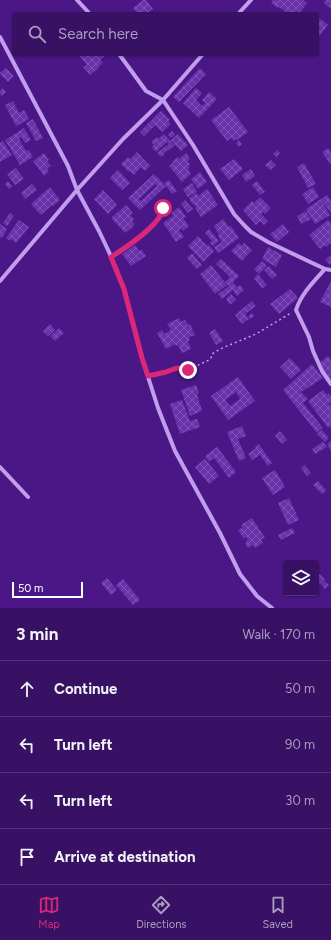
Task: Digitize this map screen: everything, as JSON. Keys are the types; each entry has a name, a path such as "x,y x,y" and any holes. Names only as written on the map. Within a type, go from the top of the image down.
{"street":[{"path":"77,0 88,12"},
{"path":"240,12 251,0"},
{"path":"0,37 68,166 77,190 111,257 124,289 142,358 158,408 175,451 209,512 240,574 257,596 272,608"},
{"path":"120,56 146,91 163,100 193,145 234,214 243,224 251,232 268,242 325,269 331,270"},
{"path":"0,281 77,190 123,139 163,100 201,56"},
{"path":"111,257 129,245 153,225 162,213 163,208 161,203"},
{"path":"325,269 304,294 296,310 309,336 322,371 331,384"},
{"path":"0,467 28,497"}],"path":[{"path":"148,376 178,368 186,371 192,369 209,360 212,354 220,349 256,334 296,310"}],"building":[{"path":"143,0 146,0 153,9 149,12 136,12 133,8"},
{"path":"273,0 303,0 307,3 300,12 286,12 271,3"},
{"path":"326,0 331,0 331,9 324,3"},
{"path":"319,18 328,25 319,36"},
{"path":"80,56 105,56 100,60 103,63 90,75 83,67 87,65"},
{"path":"6,68 14,76 8,82 0,74"},
{"path":"200,68 206,74 179,102 173,97"},
{"path":"3,88 6,92 2,96 0,91"},
{"path":"196,88 202,93 196,100 202,106 205,103 202,100 209,92 217,99 199,118 183,103"},
{"path":"13,101 19,113 24,110 29,119 16,126 5,105"},
{"path":"229,107 248,132 234,141 231,138 227,141 211,120"},
{"path":"161,111 170,120 168,121 171,124 162,132 155,125 144,136 140,132"},
{"path":"33,119 43,138 36,141 26,123"},
{"path":"24,128 31,140 25,143 21,137 19,139 26,151 29,150 33,157 20,165 5,140"},
{"path":"172,131 175,135 171,138 168,135"},
{"path":"164,134 175,145 161,157 157,153 169,144 167,142 156,152 152,147 154,145 151,142"},
{"path":"178,134 188,145 181,151 171,140"},
{"path":"239,140 242,144 239,147 236,143"},
{"path":"3,141 12,155 0,162 0,143"},
{"path":"328,148 331,152 330,164 322,152"},
{"path":"277,150 280,153 277,157 273,154"},
{"path":"137,152 150,166 145,171 141,167 134,175 121,164 128,157 130,159"},
{"path":"44,153 51,166 47,168 49,171 44,176 33,161"},
{"path":"186,153 190,159 188,161 190,165 188,166 190,168 188,169 191,174 182,182 169,166 178,157 179,159"},
{"path":"234,159 243,169 229,180 220,169"},
{"path":"271,160 276,165 270,170 265,165"},
{"path":"304,163 316,184 308,188 297,167"},
{"path":"16,168 24,179 15,185 7,174"},
{"path":"251,169 255,176 246,182 242,175"},
{"path":"118,170 130,183 122,190 110,178"},
{"path":"200,172 207,182 198,189 191,179"},
{"path":"154,174 166,186 140,210 128,198","holes":["155,184 157,186 141,201 139,199"]},
{"path":"169,180 177,191 172,194 164,183"},
{"path":"8,181 12,186 9,189 5,184"},
{"path":"257,181 265,192 260,195 252,185"},
{"path":"192,183 197,192 188,197 183,189"},
{"path":"32,184 37,190 25,199 21,193"},
{"path":"50,187 60,200 41,215 31,204"},
{"path":"313,187 319,197 308,204 302,194"},
{"path":"207,189 218,205 201,217 189,198 197,193 198,196"},
{"path":"103,190 117,205 108,214 94,199"},
{"path":"327,195 331,201 331,213 321,199"},
{"path":"260,197 271,208 265,214 263,212 261,214 268,221 264,225 260,221 256,225 243,210 252,201 254,203"},
{"path":"321,199 330,215 315,224 306,209"},
{"path":"185,200 193,209 188,213 181,204"},
{"path":"126,205 133,213 130,215 134,219 132,221 135,224 125,233 111,218"},
{"path":"179,207 186,217 183,218 189,226 183,231 181,228 179,230 184,237 176,242 163,223 173,216 171,213"},
{"path":"306,211 311,219 301,224 297,216"},
{"path":"10,213 14,216 7,226 3,223"},
{"path":"223,219 229,227 231,226 239,238 218,253 214,247 222,242 214,226"},
{"path":"19,220 29,227 16,243 11,239 10,241 6,238"},
{"path":"328,220 331,223 331,243 320,249 309,235"},
{"path":"0,224 7,229 2,238 0,237"},
{"path":"283,224 289,232 277,242 270,234"},
{"path":"209,229 219,241 213,246 210,243 212,241 205,233"},
{"path":"198,236 214,251 203,262 188,246"},
{"path":"239,243 242,246 244,243 252,250 242,261 231,251"},
{"path":"135,245 139,251 142,250 146,256 131,266 122,254"},
{"path":"268,247 282,255 276,267 262,259"},
{"path":"192,253 202,265 197,269 187,258"},
{"path":"331,255 331,264 330,265 325,260"},
{"path":"221,259 239,276 233,282 237,287 240,285 244,290 237,296 233,290 222,299 218,294 229,286 225,282 230,277 216,264"},
{"path":"262,261 267,266 259,274 254,269"},
{"path":"211,265 227,285 215,294 200,274"},
{"path":"269,266 277,275 272,279 264,270"},
{"path":"258,274 267,285 262,289 254,278"},
{"path":"331,281 331,307 320,302"},
{"path":"290,289 298,298 279,314 270,304"},
{"path":"231,294 236,300 230,305 226,299"},
{"path":"252,301 256,306 245,314 249,319 242,324 235,315"},
{"path":"252,313 254,316 250,319 248,316"},
{"path":"179,318 181,322 185,320 188,325 190,324 195,335 189,337 190,340 188,341 191,349 182,353 178,345 176,346 175,344 166,349 157,333 162,330 164,334 171,330 167,324"},
{"path":"50,324 55,330 48,336 43,331"},
{"path":"59,328 64,333 55,341 50,336"},
{"path":"215,329 223,341 216,345 209,333"},
{"path":"328,356 331,360 331,380 318,364"},
{"path":"290,358 301,370 291,379 280,367"},
{"path":"312,364 323,378 301,392 308,399 303,403 323,428 317,433 283,390"},
{"path":"238,377 255,401 228,420 211,396","holes":["236,392 240,399 230,406 225,400"]},
{"path":"196,385 202,411 190,416 181,390"},
{"path":"323,390 327,395 329,393 331,396 331,402 329,404 331,406 331,426 328,428 308,401"},
{"path":"182,400 190,421 197,419 200,427 180,434 170,404"},
{"path":"242,426 246,436 238,439 246,458 239,461 227,432"},
{"path":"322,430 329,438 325,442 317,434"},
{"path":"280,431 287,440 282,444 275,436"},
{"path":"331,441 331,451 327,444"},
{"path":"323,442 327,447 315,454 312,449"},
{"path":"259,444 272,463 268,466 260,455 252,460 248,454"},
{"path":"217,447 236,472 229,478 214,458 209,462 205,456"},
{"path":"205,459 219,476 209,484 195,467"},
{"path":"305,465 311,473 307,476 301,468"},
{"path":"275,470 285,487 273,495 262,478"},
{"path":"318,481 326,490 322,494 313,485"},
{"path":"289,498 299,520 288,525 278,503"},
{"path":"252,518 265,538 261,540 263,543 255,548 253,545 248,548 245,543 248,539 246,537 244,539 238,530 243,527 241,525"},
{"path":"292,528 295,533 281,540 278,535"},
{"path":"319,574 325,579 320,584 319,583"},
{"path":"107,578 117,590 111,595 101,583"},
{"path":"123,579 140,600 133,605 116,585"},
{"path":"324,581 329,585 325,589 321,584"}],"route":[{"path":"163,208 162,213 153,225 129,245 111,257 124,289 148,376 178,368 186,371 188,370"}]}
